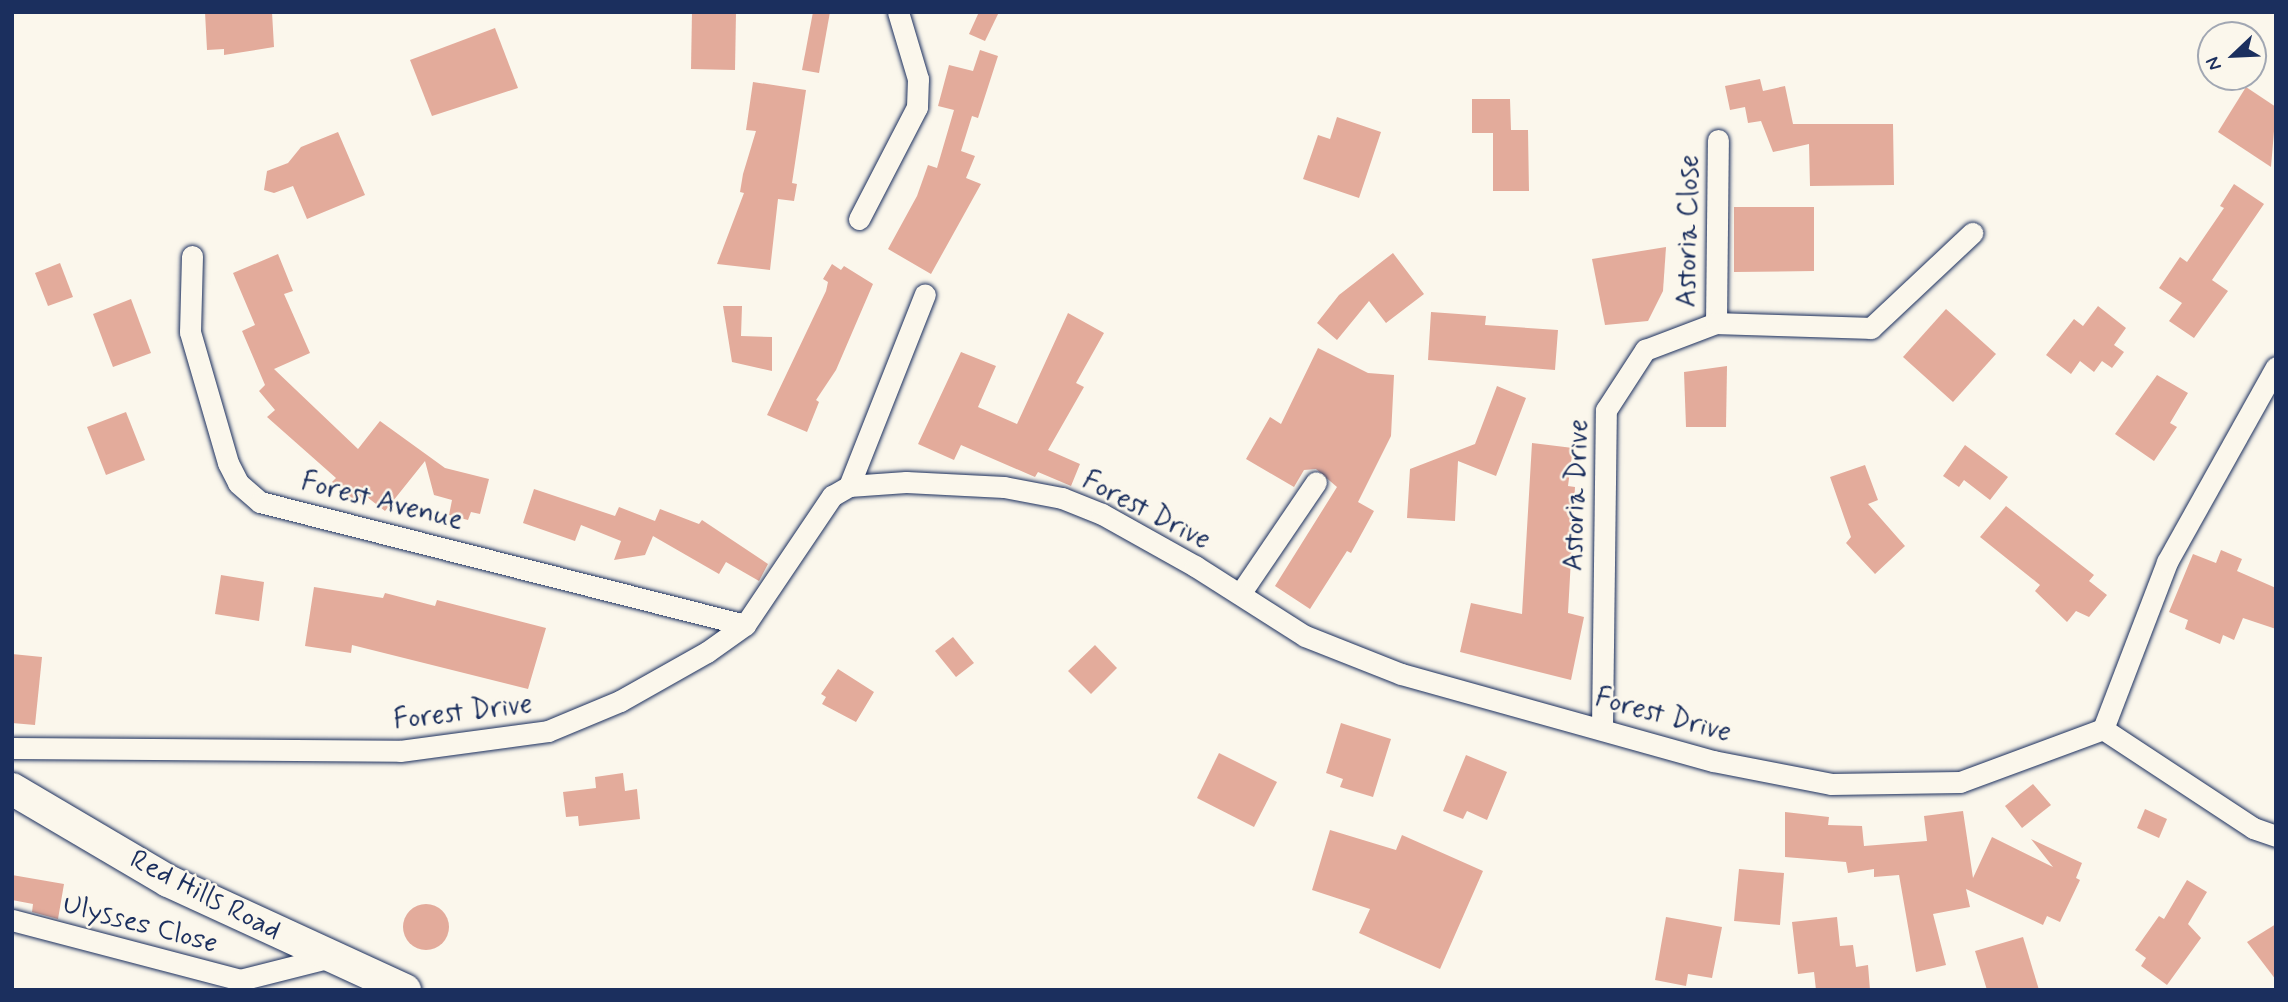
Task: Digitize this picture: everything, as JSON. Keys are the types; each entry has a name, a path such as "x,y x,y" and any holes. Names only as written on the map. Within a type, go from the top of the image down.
{"main road":[{"name":"Red Hills Road","path":"12,789 168,881 250,922 335,956 405,990"}],"street":[{"path":"859,219 917,107 918,79 898,12"},
{"name":"Astoria Close","path":"1716,323 1718,140"},
{"name":"Astoria Drive","path":"1602,728 1606,410 1645,350 1716,323 1871,328 1972,233"},
{"name":"Forest Avenue","path":"192,256 190,332 228,463 238,483 260,502 745,625"},
{"path":"849,486 925,293"},
{"path":"2276,367 2167,562 2103,729 2253,828 2276,836"},
{"name":"Forest Drive","path":"12,748 400,751 530,735 620,701 707,652 745,625 785,570 820,510 849,486 906,482 1004,486 1062,498 1102,514 1240,594 1305,636 1401,674 1713,761 1831,783 1960,782 2103,729"},
{"path":"1240,594 1316,482"},
{"name":"Ulysses Close","path":"12,920 240,980 335,956"}],"building":[{"path":"205,12 272,12 274,47 224,55 224,49 207,50"},
{"path":"692,12 736,12 735,70 691,69"},
{"path":"813,12 830,12 819,73 802,70"},
{"path":"979,12 999,12 985,41 969,34"},
{"path":"495,28 518,88 432,116 410,60"},
{"path":"980,50 998,56 978,118 972,116 961,151 975,156 966,178 981,184 931,274 888,249 917,196 928,165 937,168 954,110 938,106 949,65 973,71"},
{"path":"1760,79 1763,91 1785,86 1793,124 1893,124 1894,185 1810,186 1809,144 1773,152 1761,121 1748,123 1745,107 1730,110 1725,86"},
{"path":"753,82 806,90 792,183 797,184 794,201 778,199 770,270 717,264 744,193 740,192 743,174 756,131 746,130"},
{"path":"2244,91 2252,91 2276,107 2271,167 2218,132"},
{"path":"1472,99 1510,99 1511,130 1528,130 1529,191 1493,191 1493,133 1472,133"},
{"path":"1337,117 1381,132 1359,198 1303,179 1318,135 1330,139"},
{"path":"338,132 365,195 307,219 293,186 274,193 264,190 267,171 288,163 301,147"},
{"path":"2234,184 2264,204 2212,280 2228,291 2194,338 2169,321 2182,303 2159,288 2180,257 2187,262 2224,208 2220,206"},
{"path":"1734,207 1814,207 1814,271 1734,272"},
{"path":"1666,247 1663,291 1648,321 1605,325 1592,259"},
{"path":"1393,253 1424,294 1386,323 1369,301 1337,340 1317,323 1339,295"},
{"path":"278,254 293,291 284,294 310,353 274,369 358,449 380,421 445,468 489,479 480,514 471,512 468,520 449,515 452,500 434,495 425,461 385,511 367,497 356,502 332,482 336,478 267,417 275,410 259,391 265,385 242,331 255,325 233,273"},
{"path":"60,263 73,297 48,306 35,273"},
{"path":"832,264 841,270 844,266 873,284 836,370 816,400 819,402 807,432 767,415 826,291 828,282 823,279"},
{"path":"131,299 151,353 113,367 93,314"},
{"path":"723,306 742,306 741,336 772,337 772,371 732,362"},
{"path":"2098,306 2126,328 2114,345 2124,352 2112,368 2102,361 2094,372 2080,361 2071,374 2046,355 2074,319 2083,326"},
{"path":"1946,309 1996,354 1953,402 1903,357"},
{"path":"1431,312 1486,316 1485,325 1558,330 1555,370 1428,360"},
{"path":"1068,313 1104,333 1076,383 1084,387 1048,450 1080,464 1071,486 1038,472 1035,477 961,445 954,460 918,444 961,352 996,366 978,407 1017,424"},
{"path":"1318,348 1368,373 1394,375 1391,436 1358,502 1374,511 1351,553 1347,551 1310,609 1275,586 1337,487 1316,469 1304,470 1294,487 1246,459 1270,417 1281,424"},
{"path":"1727,366 1726,427 1686,427 1684,372"},
{"path":"2157,375 2188,393 2170,423 2177,427 2154,461 2115,434"},
{"path":"1497,386 1526,398 1496,476 1458,461 1455,521 1407,518 1410,469 1475,444"},
{"path":"126,412 145,460 106,475 87,427"},
{"path":"1532,443 1573,448 1568,486 1575,487 1568,613 1584,617 1571,680 1460,652 1471,603 1522,614"},
{"path":"1965,445 2008,477 1990,500 1964,480 1959,487 1943,476"},
{"path":"1865,465 1878,500 1868,504 1905,546 1875,574 1846,543 1851,537 1830,477"},
{"path":"534,489 615,516 619,507 655,521 660,509 699,524 702,520 768,564 759,581 726,562 719,574 653,536 645,555 614,560 621,541 581,525 575,541 523,523"},
{"path":"2006,506 2094,575 2089,581 2107,595 2089,617 2076,611 2067,622 2035,591 2040,585 1980,537"},
{"path":"2221,550 2242,559 2237,571 2276,588 2276,629 2243,618 2234,640 2223,635 2220,644 2185,629 2188,620 2169,612 2193,554 2216,563"},
{"path":"221,575 264,582 259,621 215,614"},
{"path":"314,587 383,598 385,593 435,606 437,600 546,628 528,689 352,645 351,653 305,646"},
{"path":"953,637 974,663 956,677 935,651"},
{"path":"1095,645 1117,668 1091,694 1068,671"},
{"path":"12,654 42,657 35,725 12,723"},
{"path":"838,669 874,692 856,722 822,704 826,697 821,694"},
{"path":"1341,723 1391,739 1373,797 1340,787 1343,779 1326,773"},
{"path":"1219,753 1277,782 1254,827 1197,798"},
{"path":"1466,755 1507,772 1487,820 1467,811 1463,819 1443,811"},
{"path":"623,773 625,791 637,789 640,819 579,826 578,816 566,817 563,792 596,788 595,777"},
{"path":"2033,784 2051,805 2022,828 2005,806"},
{"path":"2145,809 2167,819 2159,838 2137,828"},
{"path":"1963,811 1973,878 1992,837 2053,867 2031,839 2082,863 2076,878 2080,880 2060,922 2047,916 2043,925 1966,889 1970,907 1933,914 1946,965 1916,972 1899,875 1874,877 1874,869 1848,873 1846,862 1785,857 1785,812 1829,817 1828,825 1862,826 1864,846 1927,841 1924,816"},
{"path":"1330,830 1396,850 1402,835 1483,871 1440,969 1359,933 1370,909 1312,890"},
{"path":"1739,869 1784,873 1780,925 1734,921"},
{"path":"12,875 64,884 58,919 32,912 33,904 12,900"},
{"path":"2187,880 2207,892 2188,924 2201,938 2167,985 2141,966 2146,958 2135,950 2159,916 2164,919"},
{"path":"426,904 442,911 449,927 442,943 426,950 410,943 403,927 410,911"},
{"path":"1666,917 1722,927 1712,978 1688,974 1686,986 1655,980"},
{"path":"1837,917 1840,946 1853,945 1856,967 1868,965 1870,990 1816,990 1814,972 1798,974 1792,922"},
{"path":"2276,924 2276,980 2247,942"},
{"path":"2023,937 2039,990 1987,990 1975,951"}]}
